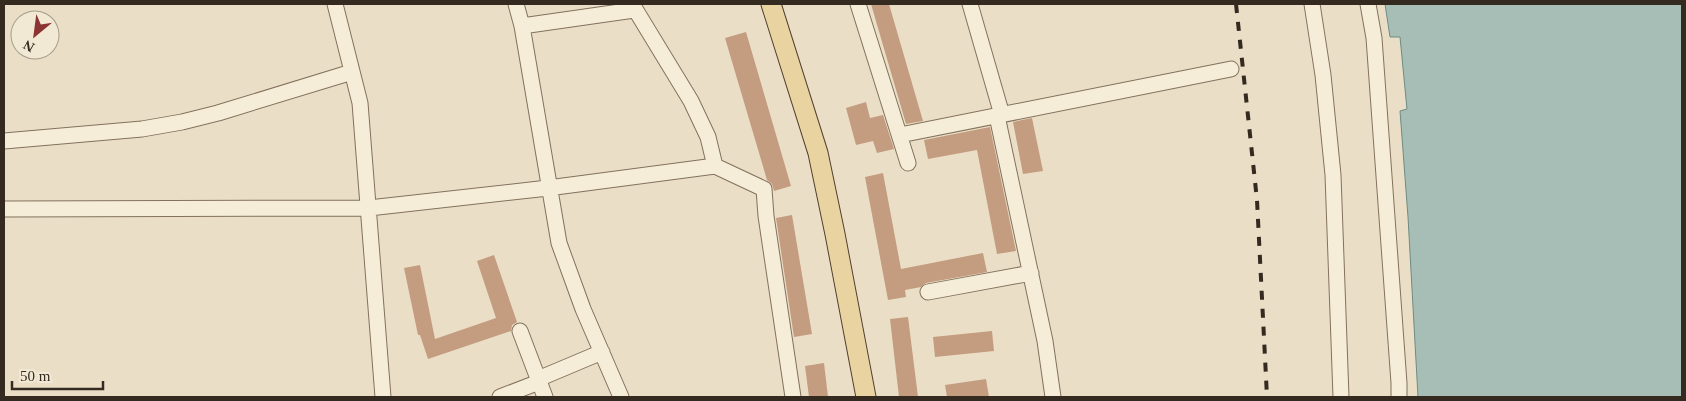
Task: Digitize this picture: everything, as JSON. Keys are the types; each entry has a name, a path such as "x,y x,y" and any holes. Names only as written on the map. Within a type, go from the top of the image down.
{"main road":[{"path":"771,4 818,153 866,397"}],"street":[{"path":"335,4 360,103 383,397"},
{"path":"516,4 522,26 548,188 559,243 583,309 621,397"},
{"path":"858,4 908,163"},
{"path":"970,4 1000,115 1045,342 1053,397"},
{"path":"1312,4 1323,74 1333,175 1341,397"},
{"path":"1368,4 1374,38 1399,397"},
{"path":"522,26 633,7 691,101 708,137 715,166"},
{"path":"900,135 1231,68"},
{"path":"4,140 142,129 182,122 218,113 352,72"},
{"path":"4,208 369,208 548,188 715,166 764,189 766,216 793,397"},
{"path":"928,292 1031,273"},
{"path":"520,331 545,397"},
{"path":"500,397 602,352"}],"water":[{"path":"1385,4 1682,4 1682,397 1418,397 1400,111 1407,109 1400,37 1390,37"}],"building":[{"path":"871,4 889,4 923,121 906,124"},
{"path":"746,32 791,186 774,191 772,184 767,180 725,38"},
{"path":"866,102 870,118 883,115 894,149 877,153 873,141 856,145 846,108"},
{"path":"1032,118 1043,171 1023,174 1013,122"},
{"path":"990,127 1016,251 997,254 977,150 928,159 924,140"},
{"path":"883,173 901,269 983,253 987,272 926,283 921,287 905,290 906,297 888,300 865,177"},
{"path":"792,215 812,334 794,337 776,218"},
{"path":"494,255 517,322 512,325 511,331 428,359 420,335 418,335 404,268 420,265 435,339 496,318 477,261"},
{"path":"908,317 918,397 899,397 890,319"},
{"path":"992,331 994,351 935,357 933,337"},
{"path":"824,363 828,397 809,397 805,366"},
{"path":"986,379 989,397 947,397 945,385"}],"railway":[{"path":"1236,4 1257,200 1267,397"}]}
